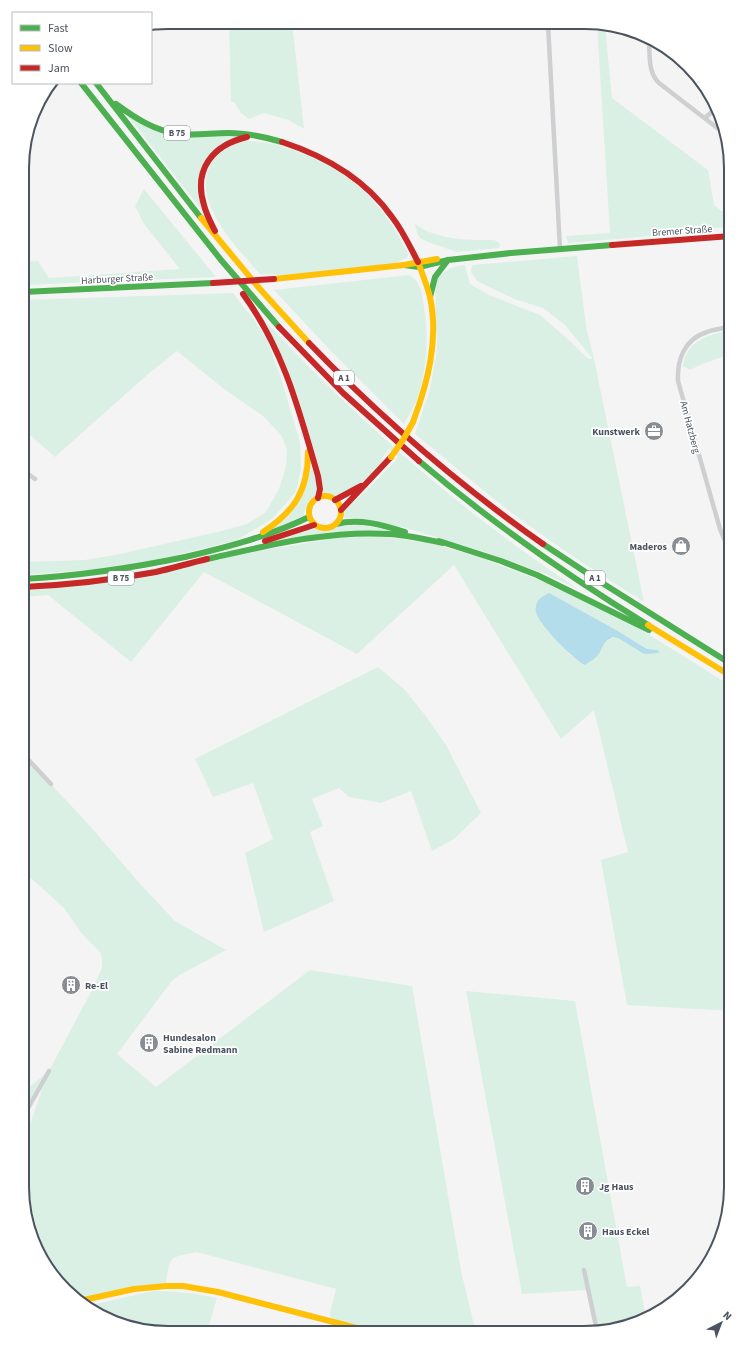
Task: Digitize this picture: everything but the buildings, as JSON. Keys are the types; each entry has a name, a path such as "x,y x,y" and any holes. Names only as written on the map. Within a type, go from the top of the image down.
{"main road":[{"name":"A 1","path":"82,84 250,295 302,351 349,398 402,446 460,494 534,550 610,601 724,672"},
{"name":"A 1","path":"97,84 255,285 318,352 391,422 464,485 522,529 564,558 724,660"},
{"name":"B 75","path":"105,94 133,117 152,126 170,132 188,135 232,133 259,136"},
{"path":"219,241 204,204 201,182 205,166 214,153 225,145 240,138 259,136 294,146 315,155 332,164 359,183 388,212 398,226 419,264 430,298 433,334 431,360 425,389 413,422 391,458 341,510"},
{"name":"Bremer Straße","path":"419,264 433,259 448,260 560,248 724,237"},
{"path":"205,240 219,266 255,310 269,334 292,390 303,424 320,482 318,498"},
{"path":"430,298 435,277 440,268 448,260"},
{"name":"Harburger Straße","path":"29,292 274,279 419,264"},
{"path":"207,552 263,532 282,519 294,506 301,494 308,470 308,450 303,424"},
{"path":"335,500 368,482"},
{"path":"314,524 309,517 310,505 318,498 327,496 339,504 341,510 340,519 336,524"},
{"name":"B 75","path":"29,579 122,569 207,552 245,542 309,517"},
{"path":"336,524 342,522 356,522 383,526 485,555 531,572 638,626 679,644"},
{"name":"B 75","path":"29,587 80,583 136,575 177,567 217,557 314,524 324,529 330,528 336,524"},
{"path":"217,557 286,543 354,534 390,534 443,542"},
{"path":"86,1300 142,1288 183,1286 218,1292 348,1326"}],"street":[{"path":"548,29 560,248"},
{"path":"649,45 653,77 718,129"},
{"path":"705,118 712,112"},
{"name":"Am Hatzberg","path":"724,328 707,331 699,335 684,349 679,359 678,381 724,541"},
{"path":"29,474 35,479"},
{"path":"29,761 51,784"},
{"path":"29,1106 48,1071"},
{"path":"584,1270 597,1325"}],"green space":[{"path":"229,29 293,29 304,128 289,120 264,113 249,119 241,113 234,102 231,102"},
{"path":"597,30 606,31 612,98 708,170 714,205 721,211 724,211 724,227 696,229 689,233 568,243 566,236 610,233"},
{"path":"124,111 151,128 241,135 230,140 201,169 204,213"},
{"path":"246,141 277,145 310,156 353,182 371,198 388,219 406,249 408,254 407,258 391,265 283,275 260,274 219,223 211,208 207,193 206,179 214,159 226,149"},
{"path":"144,189 216,277 29,285 29,262 38,261 49,278 180,269 144,224 135,206"},
{"path":"415,224 442,236 497,241 500,244 499,248 457,252 420,238"},
{"path":"577,256 586,326 594,359 644,602 527,524 484,491 415,434 430,389 437,349 435,281 438,277 448,270 465,265 470,284 489,295 540,315 587,358 593,359 565,325 543,308 514,299 477,281 471,272 472,265"},
{"path":"409,275 416,281 422,293 426,319 427,343 425,367 420,390 415,405 404,424 328,348 274,290"},
{"path":"233,293 255,321 267,340 281,378 300,442 301,469 296,492 272,519 237,540 157,560 112,568 29,575 29,562 85,560 115,555 247,524 266,512 279,489 286,466 287,450 281,435 263,416 224,389 177,351 147,375 55,457 30,435 29,432 29,300"},
{"path":"266,322 338,396 414,465 454,498 535,560 578,589 546,574 479,550 406,528 369,520 345,518 343,516 346,509 390,467 398,457 389,449 381,459 383,461 350,492 337,496 323,493 323,487"},
{"path":"724,332 724,356 690,370 683,366 685,357 694,345 700,340"},
{"path":"311,465 318,486 315,495 309,500 303,516 272,530 289,515"},
{"path":"360,525 390,530 262,545 310,527 321,531 328,531 340,526"},
{"path":"378,536 431,543 479,557 562,589 621,617 724,682 724,1011 627,1005 601,860 628,852 594,710 561,739 454,565 357,654 204,572 131,662 48,595 29,597 29,589 337,538","holes":["540,622 609,626 647,649 658,650 644,654 617,637 613,637 604,643 571,656"]},
{"path":"378,667 404,689 425,715 446,745 481,813 454,839 432,851 411,791 381,803 349,797 339,788 312,799 323,826 310,832 334,901 264,932 245,853 273,839 253,783 213,797 195,759"},
{"path":"29,760 175,921 226,950 178,976 171,982 117,1054 156,1087 310,970 412,986 461,1271 474,1326 347,1326 331,1322 330,1312 336,1289 196,1252 180,1255 172,1259 170,1262 166,1283 129,1287 84,1298 63,1279 52,1264 36,1232 29,1196 29,1128 47,1074 29,1106 29,1087 49,1071 102,968 101,953 82,934 64,908 29,876"},
{"path":"466,991 575,1001 627,1287 640,1286 645,1312 630,1319 596,1325 588,1290 522,1294"},
{"path":"153,1291 169,1291 217,1298 209,1326 150,1325 108,1313 93,1304"}],"water":[{"path":"549,593 647,649 658,650 659,653 644,654 618,638 613,637 605,643 594,659 585,665 573,656 549,633 538,618 536,606 538,601"}],"traffic: fast":[{"path":"82,84 221,260 279,327"},
{"path":"97,84 201,218"},
{"path":"116,104 146,123 170,132 191,135 228,133 242,134 282,142"},
{"path":"404,265 419,267 448,260 511,253 612,245"},
{"path":"430,297 435,277 448,260"},
{"path":"29,292 213,283"},
{"path":"419,461 446,484 530,548 648,625"},
{"path":"29,579 105,571 185,557 248,540 279,530 309,517"},
{"path":"336,524 345,522 371,523 405,532"},
{"path":"207,559 297,540 343,534 366,533 396,535 416,537 443,543"},
{"path":"439,541 501,561 537,575 649,630"},
{"path":"543,544 724,660"}],"traffic: slow":[{"path":"201,218 259,288 309,343"},
{"path":"274,279 404,265 437,259"},
{"path":"413,422 423,392 433,344 430,297 418,262"},
{"path":"391,457 413,422"},
{"path":"263,532 284,516 298,498 305,478 308,452"},
{"path":"322,496 328,496 337,500 341,512 337,524 328,528 322,528 313,524 309,515 309,509 313,500 322,496"},
{"path":"648,625 724,672"},
{"path":"86,1299 134,1289 183,1286 218,1292 349,1326"}],"traffic: jam":[{"path":"215,231 206,212 201,192 201,180 204,170 209,160 224,146 247,137"},
{"path":"282,142 314,154 329,162 357,181 370,192 382,204 396,222 418,262"},
{"path":"612,245 724,237"},
{"path":"213,283 274,279"},
{"path":"243,294 269,337 289,381 318,476 320,489 318,498"},
{"path":"279,327 343,393 419,461"},
{"path":"309,343 392,424 421,449 481,498 543,544"},
{"path":"341,510 391,457"},
{"path":"335,500 361,486"},
{"path":"265,541 314,525"},
{"path":"29,587 73,583 156,572 207,559"}],"place":[{"name":"Kunstwerk","path":"654,431"},
{"name":"Maderos","path":"681,546"},
{"name":"Re-El","path":"71,985"},
{"name":"Hundesalon Sabine Redmann","path":"149,1043"},
{"name":"Jg Haus","path":"585,1186"},
{"name":"Haus Eckel","path":"588,1231"}]}
